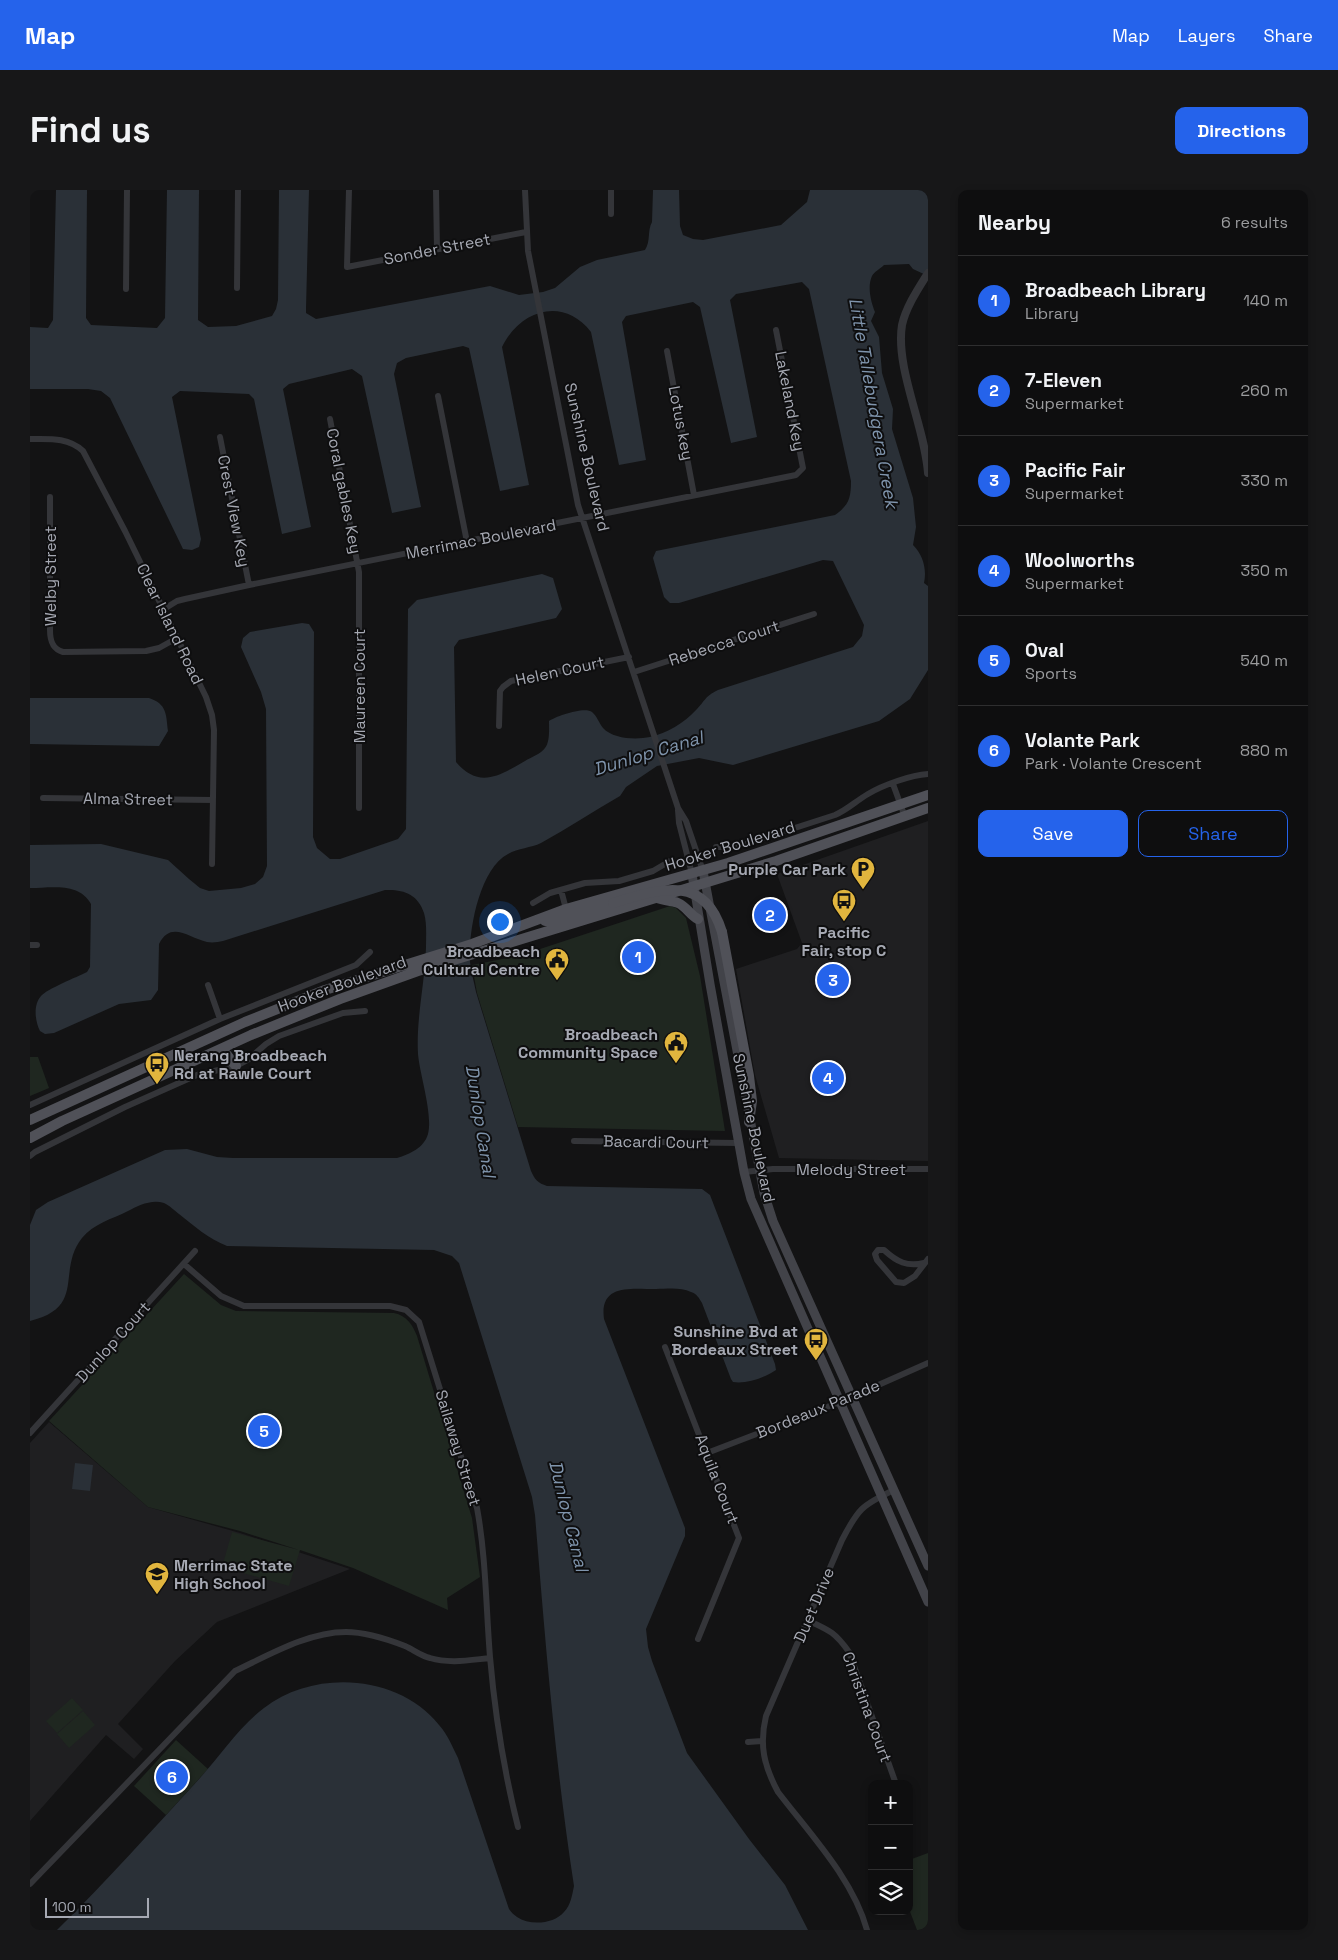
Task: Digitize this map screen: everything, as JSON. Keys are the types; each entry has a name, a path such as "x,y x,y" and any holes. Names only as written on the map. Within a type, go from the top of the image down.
{"main road":[{"name":"Hooker Boulevard","path":"30,1138 235,1042 314,1009 474,949 531,922 566,909 703,871 928,795"},
{"name":"Hooker Boulevard","path":"30,1120 276,1009 354,980 422,960 474,949 657,898 928,808"},
{"name":"Sunshine Boulevard","path":"703,871 759,1170 773,1221 928,1566"},
{"name":"Sunshine Boulevard","path":"692,874 698,919 744,1172 757,1213 927,1599"},
{"path":"531,922 552,921 659,890 671,889 692,894 709,906 716,916 722,932 751,1091 750,1122"},
{"path":"657,898 666,902 680,904 698,919"},
{"path":"235,1042 236,1066"},
{"path":"217,1051 229,1057 236,1066"}],"street":[{"path":"126,289 127,190"},
{"path":"237,288 238,190"},
{"name":"Sonder Street","path":"349,190 347,267 526,232"},
{"path":"436,190 437,249"},
{"name":"Sunshine Boulevard","path":"525,190 526,232 582,518 678,808 679,823 692,874"},
{"path":"611,190 611,214"},
{"path":"928,273 905,315 901,343 928,472"},
{"name":"Lakeland Key","path":"776,330 802,463 800,472"},
{"name":"Lotus key","path":"667,351 694,495"},
{"path":"438,396 467,542"},
{"name":"Coral gables Key","path":"330,419 358,564"},
{"name":"Crest View Key","path":"220,437 249,585"},
{"name":"Clear Island Road","path":"30,439 65,440 82,451 164,609 206,697 212,715 212,864"},
{"name":"Merrimac Boulevard","path":"164,609 185,598 791,476 800,472"},
{"name":"Welby Street","path":"50,497 50,630 52,642 56,649 63,652 146,651 159,648 177,638"},
{"name":"Maureen Court","path":"358,564 360,582 359,808"},
{"name":"Rebecca Court","path":"634,672 814,614"},
{"name":"Helen Court","path":"499,726 500,691 511,680 629,656"},
{"name":"Hooker Boulevard","path":"716,847 736,847 834,815 849,808 872,792 918,775 928,774"},
{"path":"892,784 904,817"},
{"name":"Alma Street","path":"43,798 213,800"},
{"name":"Sunshine Boulevard","path":"678,808 686,821 703,871"},
{"name":"Hooker Boulevard","path":"533,903 550,893 584,883 624,880 653,871 670,861"},
{"path":"561,890 566,909"},
{"path":"30,946 38,945"},
{"name":"Hooker Boulevard","path":"30,1105 220,1019 356,965 370,952"},
{"path":"208,985 220,1019"},
{"name":"Hooker Boulevard","path":"30,1156 125,1107 179,1083 202,1074 236,1066 249,1059 266,1044 280,1036 343,1013 365,1012"},
{"name":"Bacardi Court","path":"574,1141 739,1144"},
{"name":"Melody Street","path":"744,1172 759,1170 928,1170"},
{"path":"878,1250 884,1250 895,1261 905,1264 926,1261 915,1276 904,1283 896,1282 877,1260 875,1254 878,1250"},
{"name":"Dunlop Court","path":"30,1433 195,1251"},
{"name":"Sailaway Street","path":"184,1264 221,1296 244,1306 390,1306 406,1310 419,1322 477,1508 482,1533 490,1658 505,1772 518,1828"},
{"name":"Aquila Court","path":"665,1347 738,1538 698,1638"},
{"name":"Bordeaux Parade","path":"707,1453 840,1402 928,1364"},
{"name":"Duet Drive","path":"867,1930 852,1893 774,1785 763,1757 762,1741 766,1716 854,1517 870,1502 894,1490"},
{"name":"Christina Court","path":"807,1620 830,1630 839,1638 849,1652 895,1780"},
{"path":"30,1884 235,1671 276,1652 325,1633 348,1632 376,1636 406,1647 428,1658 452,1662 490,1658"},
{"path":"748,1742 762,1741"}],"shaded area":[{"path":"928,821 928,1161 779,1158 755,1075 736,969 797,949 802,943 777,874"},
{"path":"670,906 676,908 686,918 700,976 725,1131 518,1127 477,993 472,965 522,955"},
{"path":"30,1057 38,1057 49,1088 30,1096"},
{"path":"184,1274 221,1305 236,1311 394,1313 406,1318 411,1324 417,1336 472,1518 480,1577 447,1598 448,1610 353,1568 300,1550 289,1586 222,1567 232,1532 299,1550 240,1531 148,1507 49,1421"},
{"name":"Merrimac State High School","path":"49,1422 148,1507 240,1533 350,1569 217,1622 175,1661 118,1724 143,1749 134,1759 106,1735 30,1821 30,1443"},
{"path":"72,1698 83,1710 57,1733 46,1721"},
{"path":"83,1711 95,1725 69,1748 57,1734"},
{"path":"176,1740 208,1769 166,1815 134,1786"},
{"path":"928,1853 928,1930 917,1930 911,1915 913,1915 913,1859"}],"water":[{"path":"56,190 87,190 86,318 91,325 157,328 165,318 167,190 199,190 198,320 208,327 236,326 272,316 276,309 278,300 279,190 309,190 306,313 316,319 490,286 519,295 543,292 555,288 580,267 597,260 645,250 652,222 653,190 679,190 680,226 683,235 703,240 781,225 807,202 810,190 928,190 928,276 913,269 909,264 884,265 872,276 870,290 875,312 871,321 879,337 882,373 893,409 892,429 913,498 916,527 913,545 922,558 925,573 924,583 928,586 928,670 910,699 879,721 733,765 699,758 657,766 626,787 620,796 541,843 516,850 498,862 490,873 477,903 471,935 470,966 476,992 535,1179 547,1186 702,1189 710,1195 775,1364 776,1370 766,1376 750,1381 733,1382 702,1303 696,1295 687,1290 619,1290 607,1299 604,1307 604,1319 685,1528 685,1536 646,1629 652,1661 687,1753 785,1885 808,1930 57,1930 130,1855 200,1778 238,1732 255,1716 284,1695 307,1687 331,1683 355,1683 379,1687 402,1695 422,1708 442,1729 458,1758 509,1909 515,1915 522,1920 535,1923 554,1919 560,1916 568,1906 574,1886 556,1747 532,1497 459,1263 452,1256 434,1250 227,1246 202,1232 166,1204 150,1202 103,1222 86,1233 75,1250 71,1263 68,1287 59,1307 48,1315 30,1321 30,1225 36,1210 48,1202 165,1150 187,1149 217,1157 233,1158 397,1158 420,1147 428,1134 429,1116 418,1054 418,1027 424,974 426,921 418,901 404,892 385,890 223,941 207,942 181,932 169,933 159,944 158,990 151,1000 119,1004 54,1033 45,1034 40,1031 37,1023 36,1008 38,1000 49,990 87,972 90,967 91,904 86,897 72,889 55,887 30,888 30,845 101,844 168,860 200,888 209,891 241,888 255,884 263,877 267,866 266,709 261,692 241,647 243,638 250,632 302,623 309,624 314,632 313,837 317,848 330,859 340,859 398,839 406,829 408,609 417,600 542,574 553,578 562,609 556,618 459,640 454,647 456,762 465,770 481,778 498,775 541,752 548,742 549,721 570,712 588,710 594,714 607,732 619,736 644,738 656,735 681,723 713,692 853,647 862,636 864,625 833,561 823,560 679,603 670,603 664,597 653,558 656,551 835,515 848,501 851,481 809,289 802,282 736,294 730,300 757,437 731,443 700,307 693,302 626,316 622,322 646,460 619,465 591,332 580,321 568,314 555,311 543,312 520,324 510,334 502,347 529,485 500,491 469,348 463,346 406,358 397,363 394,374 421,507 392,513 362,376 352,369 289,384 283,389 311,527 282,534 254,399 249,394 180,391 172,397 201,539 199,547 192,550 183,549 110,398 101,391 88,389 30,389 30,327 48,328 53,320"},
{"path":"30,698 149,698 159,703 164,710 168,731 159,746 30,744"},
{"path":"75,1463 93,1465 90,1491 72,1489"}],"place":[{"name":"Purple Car Park","path":"863,890"},
{"name":"7-Eleven","path":"770,915"},
{"name":"Pacific Fair, stop C","path":"844,922"},
{"name":"Broadbeach Library","path":"638,957"},
{"name":"Pacific Fair","path":"833,980"},
{"name":"Broadbeach Cultural Centre","path":"557,981"},
{"name":"Broadbeach Community Space","path":"676,1064"},
{"name":"Woolworths","path":"828,1078"},
{"name":"Nerang Broadbeach Rd at Rawle Court","path":"157,1085"},
{"name":"Sunshine Bvd at Bordeaux Street","path":"816,1361"},
{"name":"Oval","path":"264,1431"},
{"name":"Merrimac State High School","path":"157,1595"},
{"name":"Volante Park","path":"172,1777"}],"water label":[{"name":"Little Tallebudgera Creek","path":"874,403"},
{"name":"Dunlop Canal","path":"648,753"},
{"name":"Dunlop Canal","path":"481,1121"},
{"name":"Dunlop Canal","path":"569,1516"}]}
